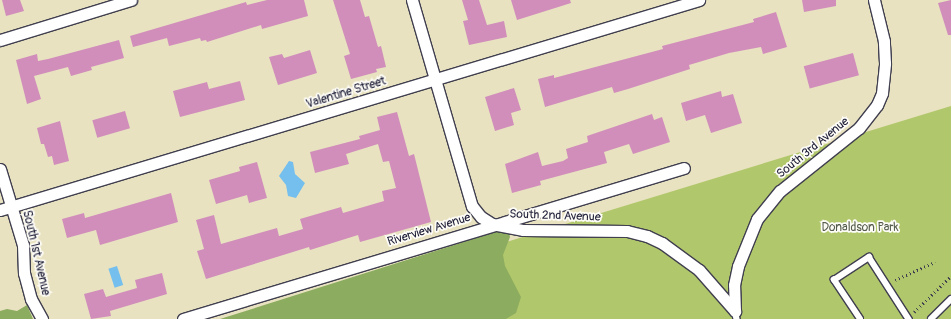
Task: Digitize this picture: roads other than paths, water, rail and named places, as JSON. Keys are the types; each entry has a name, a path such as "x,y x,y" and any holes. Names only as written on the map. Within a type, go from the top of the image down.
{"street":[{"path":"0,40 132,0"},
{"name":"South 2nd Avenue","path":"412,0 472,206 481,216 492,224 523,230 627,231 647,236 662,243 699,270 736,315"},
{"name":"Valentine Street","path":"0,210 699,0"},
{"name":"South 3rd Avenue","path":"736,315 734,285 738,266 757,219 780,191 848,140 870,117 877,105 882,93 885,63 884,41 874,0"},
{"name":"Riverview Avenue","path":"183,319 492,224 684,168"},
{"name":"South 1st Avenue","path":"0,169 23,245 24,273 32,299 42,319"}],"lane":[{"path":"860,319 834,280 869,257 909,319"},
{"path":"931,319 951,299"}],"water":[{"path":"289,161 293,162 295,174 305,183 296,198 288,196 286,185 279,176"},
{"path":"117,266 123,285 115,288 108,269"}],"park label":[{"name":"Donaldson Park","path":"860,228"}]}
